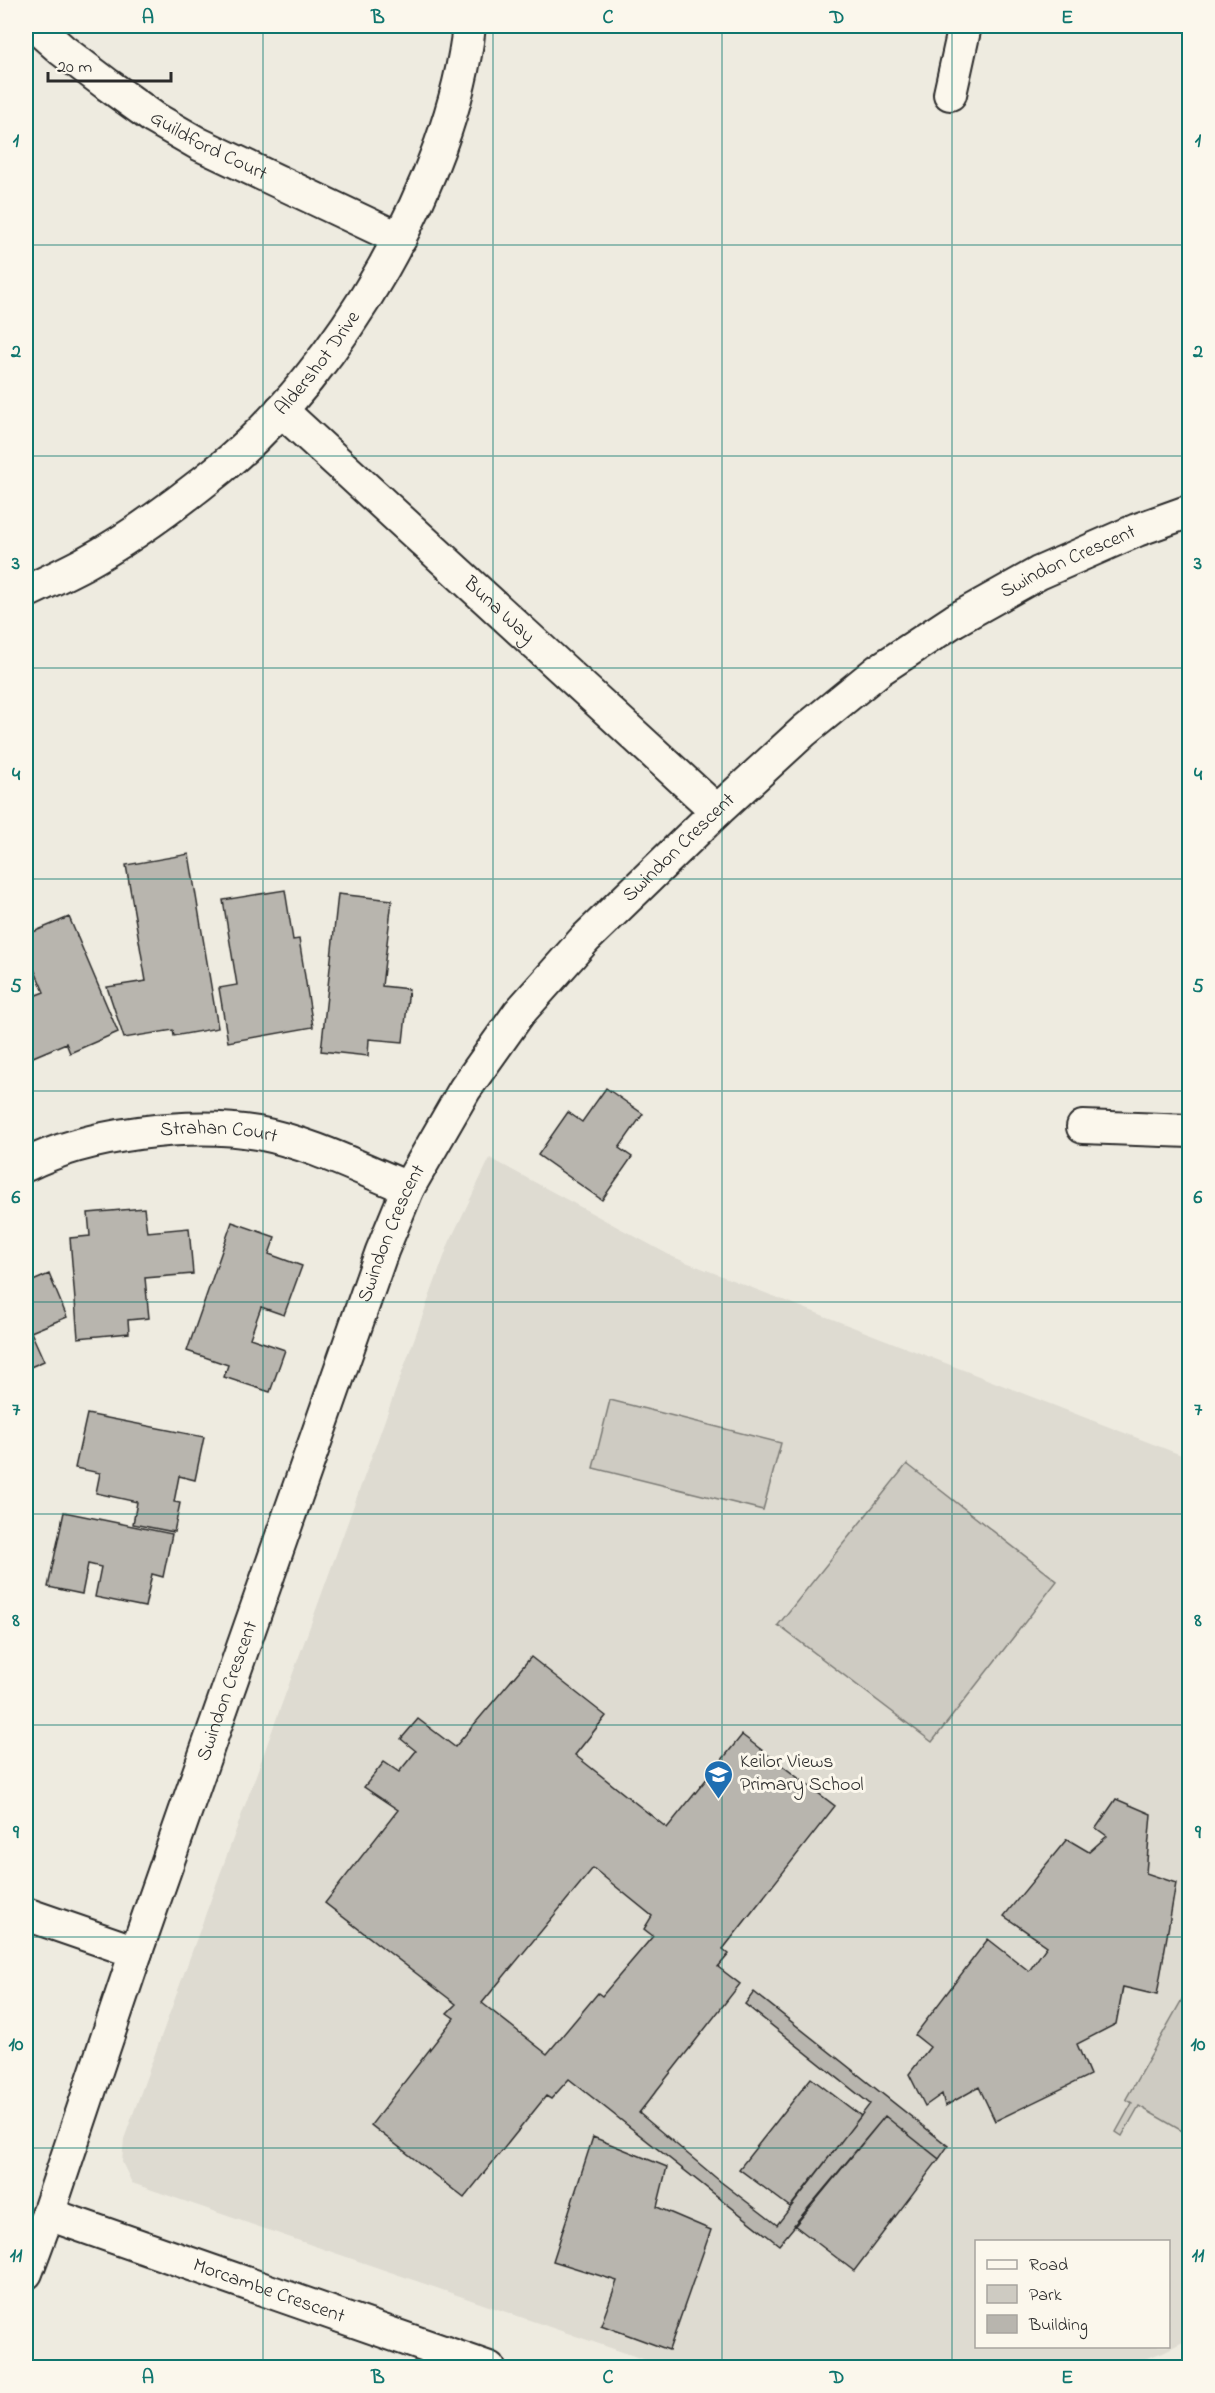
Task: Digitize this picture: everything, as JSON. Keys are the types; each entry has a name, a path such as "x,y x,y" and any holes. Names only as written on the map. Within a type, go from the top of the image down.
{"street":[{"name":"Guildford Court","path":"35,26 108,85 181,134 400,239"},
{"name":"Aldershot Drive","path":"26,592 84,564 153,520 222,468 281,410 313,372 400,239 436,159 455,94 469,26"},
{"path":"950,94 965,26"},
{"name":"Buna Way","path":"281,410 717,811"},
{"name":"Swindon Crescent","path":"26,2273 382,1251 408,1188 465,1089 519,1013 585,939 717,811 804,731 879,670 955,620 1039,573 1137,530 1190,511"},
{"path":"1083,1127 1190,1131"},
{"name":"Strahan Court","path":"26,1165 83,1144 148,1131 208,1129 258,1133 314,1149 408,1188"},
{"path":"26,1914 136,1952"},
{"name":"Morcambe Crescent","path":"48,2214 489,2367"}],"shaded area":[{"name":"Keilor Views Primary School","path":"490,1158 673,1257 1189,1458 1189,2339 1163,2352 1124,2367 666,2367 132,2183 122,2162 124,2139 449,1243"}],"green space":[{"path":"610,1400 781,1443 763,1510 593,1468"},
{"path":"907,1464 1057,1581 932,1742 778,1625"},
{"path":"1189,1987 1189,2135 1139,2106 1122,2136 1116,2132 1132,2103 1126,2099"}],"building":[{"path":"189,854 218,1028 174,1036 173,1030 124,1038 107,987 146,981 126,865"},
{"path":"285,890 293,940 299,939 313,1027 228,1042 219,988 237,985 223,900"},
{"path":"338,894 392,900 382,986 409,989 403,1042 369,1039 368,1056 321,1051"},
{"path":"69,917 118,1032 70,1053 66,1043 26,1060 26,999 44,992 26,950 26,935"},
{"path":"606,1088 643,1114 619,1148 632,1157 602,1200 538,1155 568,1112 582,1122"},
{"path":"144,1208 147,1232 189,1228 193,1274 145,1278 149,1318 128,1320 129,1333 78,1338 70,1238 90,1236 88,1213"},
{"path":"232,1222 275,1237 269,1254 302,1266 284,1315 261,1307 250,1338 285,1350 270,1392 224,1377 228,1365 187,1351"},
{"path":"49,1274 67,1317 31,1332 44,1361 26,1369 26,1284"},
{"path":"87,1414 204,1437 195,1480 179,1476 174,1502 180,1503 174,1532 133,1524 137,1502 96,1493 100,1473 75,1468"},
{"path":"64,1512 172,1534 163,1577 152,1574 145,1607 95,1597 101,1567 88,1564 82,1594 48,1587"},
{"path":"531,1657 606,1716 575,1755 667,1828 742,1735 835,1806 723,1949 729,1954 718,1967 740,1984 639,2113 721,2182 777,2225 870,2104 745,2004 754,1992 948,2146 939,2159 885,2116 779,2245 569,2079 551,2099 546,2096 464,2198 371,2125 454,2018 447,2013 456,2004 325,1903 398,1810 364,1787 384,1762 399,1772 416,1751 401,1739 418,1719 455,1747","holes":["593,1868 652,1916 644,1929 653,1936 602,1996 598,1993 547,2054 482,2003"]},
{"path":"1116,1799 1151,1814 1146,1873 1176,1883 1157,1995 1123,1987 1116,2024 1077,2044 1090,2075 995,2121 979,2087 945,2106 942,2094 925,2106 909,2074 930,2047 915,2035 988,1939 1029,1971 1047,1946 1004,1916 1067,1839 1089,1852 1107,1836 1096,1828"},
{"path":"811,2078 861,2116 790,2207 739,2169"},
{"path":"885,2116 939,2159 854,2271 794,2225"},
{"path":"593,2137 667,2167 657,2207 711,2230 669,2350 601,2325 617,2281 553,2261"}],"place":[{"name":"Keilor Views Primary School","path":"719,1800"}]}
